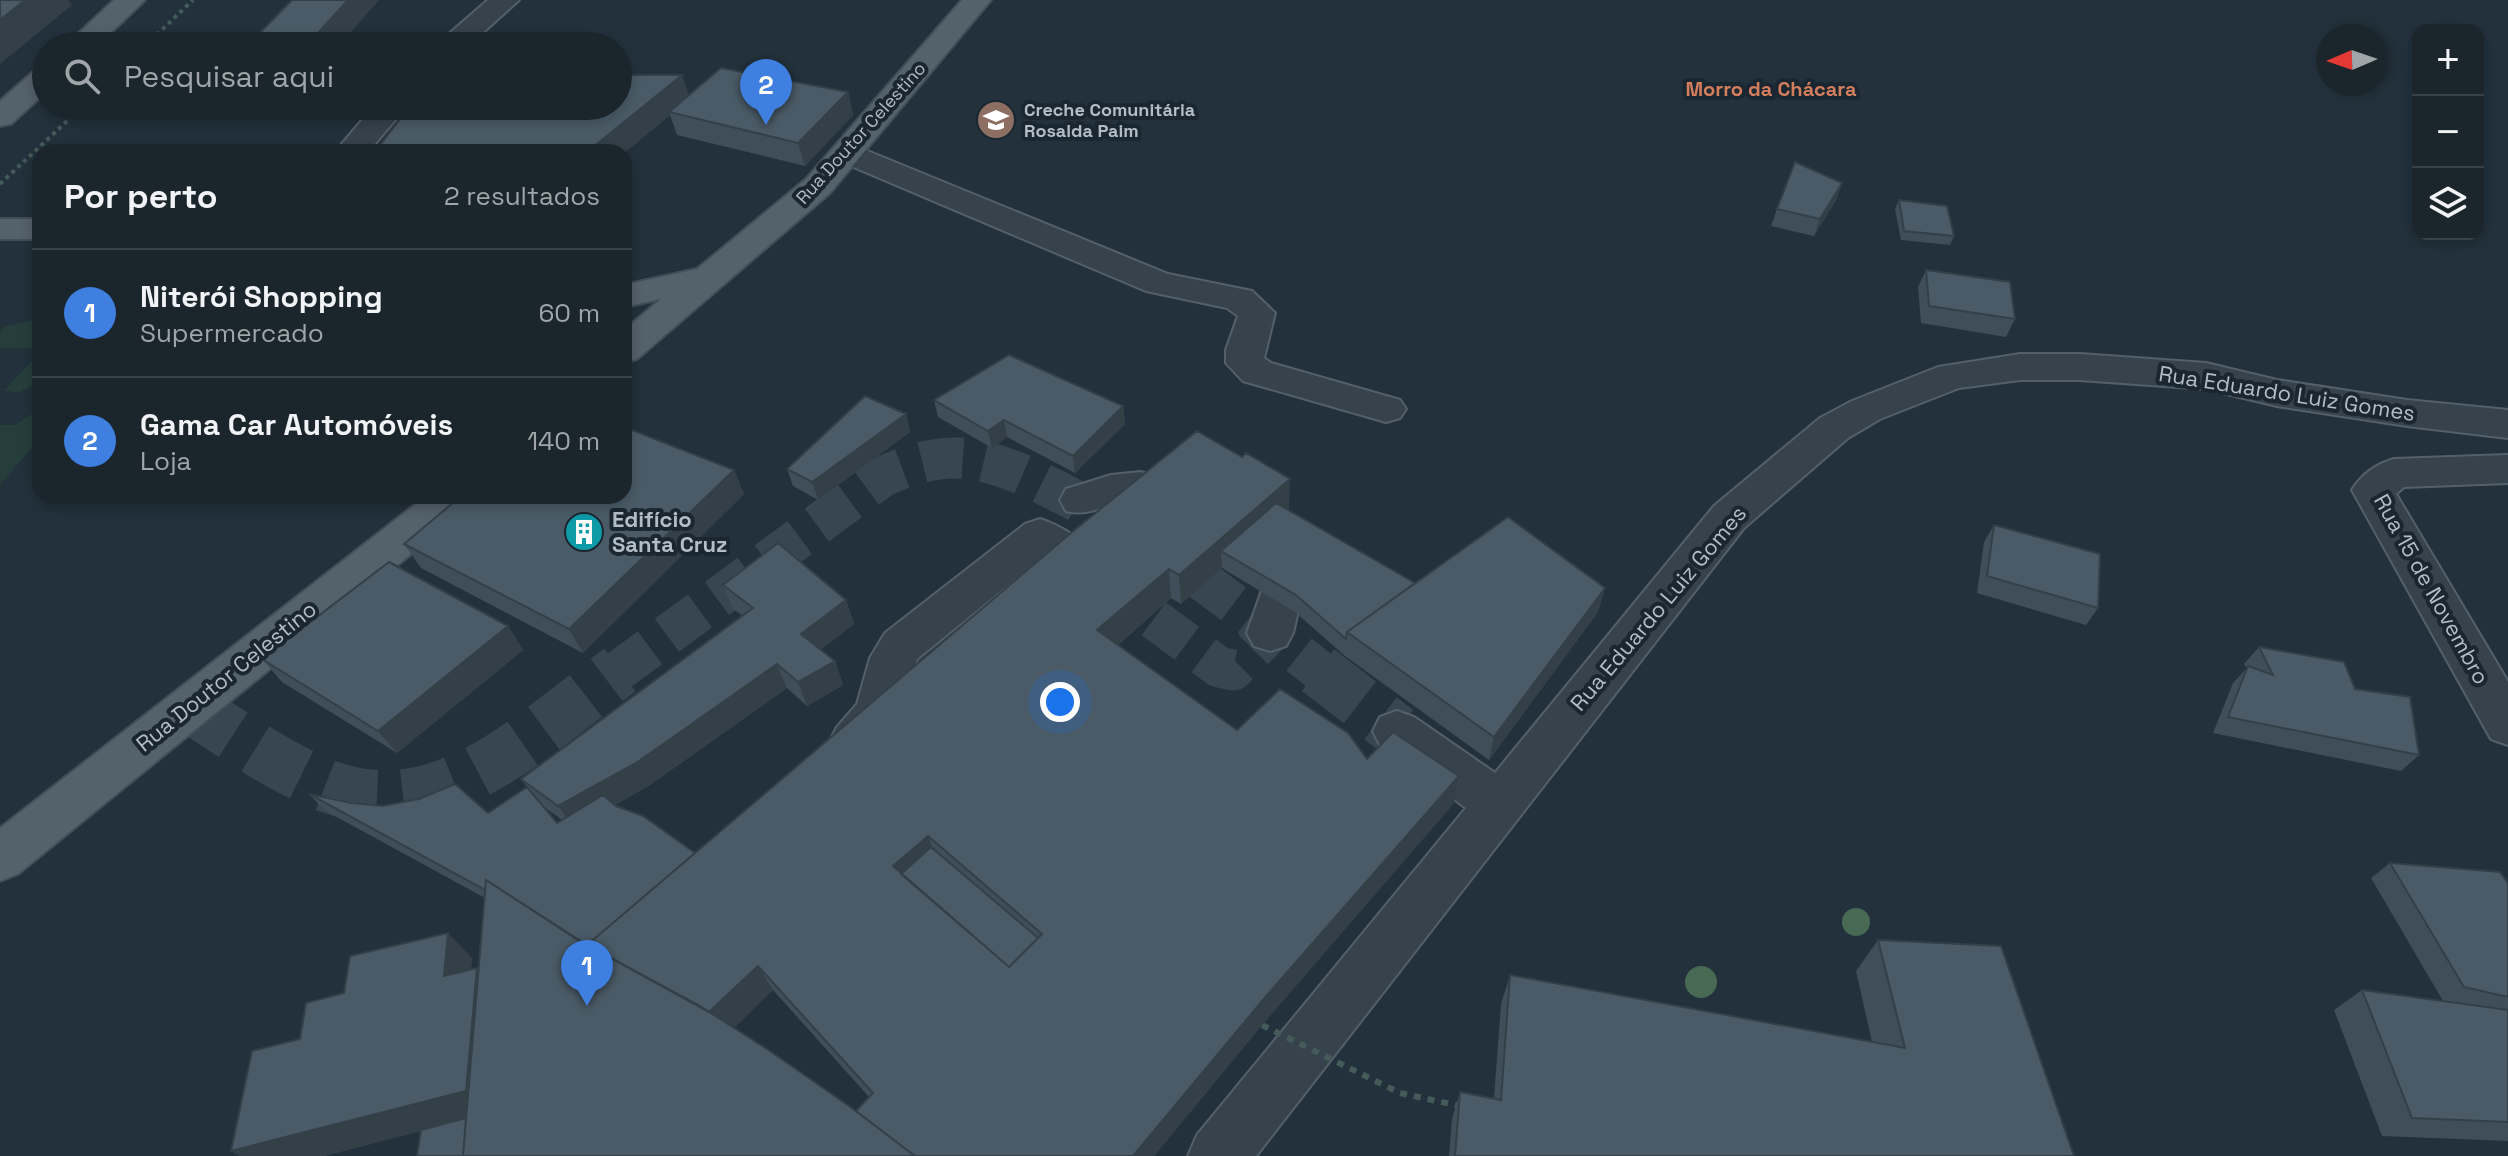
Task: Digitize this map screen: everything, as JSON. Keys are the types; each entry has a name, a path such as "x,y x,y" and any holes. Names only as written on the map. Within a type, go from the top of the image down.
{"main road":[{"path":"96,32 131,0"},
{"name":"Rua Doutor Celestino","path":"632,343 807,195 848,153 977,0"},
{"path":"0,117 32,88"},
{"path":"0,229 32,229"},
{"path":"632,294 710,278"},
{"name":"Rua Doutor Celestino","path":"0,858 444,504"}],"street":[{"path":"467,32 505,0"},
{"path":"358,144 379,120"},
{"path":"848,153 1159,283 1239,299 1257,313 1245,350 1245,363 1257,372 1386,409"},
{"name":"Rua Eduardo Luiz Gomes","path":"1218,1156 1729,517 1834,428 1908,392 1952,376 2020,367 2141,369 2206,376 2277,393 2407,413 2508,424"},
{"name":"Rua 15 de Novembro","path":"2508,469 2394,473 2373,490 2508,725"},
{"path":"1081,500 1125,484 1144,484 1162,491"},
{"path":"818,772 863,733 879,713 893,658 901,646 1040,535 1077,562"},
{"path":"1397,731 1498,803"}],"path":[{"path":"160,32 193,0"},
{"path":"43,144 68,120"},
{"path":"0,184 32,154"},
{"path":"1262,1025 1400,1093 1477,1110"}],"green space":[{"path":"32,321 32,348 0,348 0,331 5,326"},
{"path":"32,361 32,385 20,392 4,391"},
{"path":"32,414 32,447 0,485 0,425 15,425"}],"building":[{"path":"0,0 25,0 0,20"},
{"path":"292,0 348,0 319,32 261,32"},
{"path":"721,68 848,92 798,143 669,112"},
{"path":"632,75 682,75 632,116"},
{"path":"399,120 626,120 597,144 381,144"},
{"path":"1795,162 1842,183 1820,219 1777,209"},
{"path":"1899,200 1947,206 1954,236 1904,231"},
{"path":"1926,270 2010,282 2015,319 1929,306"},
{"path":"1009,355 1123,406 1073,456 1004,420 988,431 934,400"},
{"path":"865,396 906,414 812,482 787,469"},
{"name":"Edifício Santa Cruz","path":"632,430 734,470 569,629 404,544 452,504 632,504"},
{"path":"1197,431 1242,457 1246,453 1290,479 1179,575 1169,569 1097,630 1237,730 1280,689 1348,733 1367,759 1393,732 1459,776 1262,1001 1133,1156 915,1156 856,1111 873,1093 758,966 709,1012 587,945 1072,532","holes":["928,836 1042,934 1009,967 893,866"]},
{"path":"1276,503 1415,583 1347,632 1346,639 1296,595 1221,551"},
{"path":"1508,517 1605,588 1494,737 1347,632"},
{"path":"1994,525 2100,554 2098,608 1987,576"},
{"path":"778,543 846,600 801,634 835,661 798,682 777,664 636,763 558,806 521,779 753,608 723,585"},
{"path":"389,562 508,626 378,731 262,659"},
{"path":"2259,647 2344,662 2355,689 2410,697 2419,755 2228,717 2248,666 2273,675"},
{"path":"455,784 488,813 527,787 557,823 603,795 616,806 643,816 695,853 587,945 486,880 485,890 309,794 383,806 419,799"},
{"path":"931,847 1038,938 1009,967 901,874"},
{"path":"2390,863 2500,872 2508,883 2508,997 2464,987"},
{"path":"486,880 576,939 700,1006 767,1049 915,1156 463,1156"},
{"path":"448,933 444,976 477,968 466,1091 231,1151 252,1051 300,1039 306,1003 344,993 350,956"},
{"path":"1878,940 2001,946 2074,1156 1455,1156 1460,1092 1501,1100 1510,975 1905,1048"},
{"path":"2362,990 2508,1010 2508,1122 2412,1118"},
{"path":"466,1118 463,1156 417,1156 421,1130"}],"tunnel":[{"path":"617,672 882,477 903,468 947,458 992,464 1025,476 1126,529 1193,574 1321,672"},
{"path":"1104,582 1219,667 1233,670 1270,633"},
{"path":"189,706 273,760 327,786 369,796 409,795 447,785 484,768 554,721 620,670"},
{"path":"1318,670 1397,731"}],"place":[{"name":"Creche Comunitária Rosalda Paim","path":"996,120"},
{"name":"Gama Car Automóveis","path":"766,125"},
{"name":"Edifício Santa Cruz","path":"584,532"},
{"name":"Niterói Shopping","path":"587,1006"}],"district":[{"name":"Morro da Chácara","path":"1771,89"}]}
